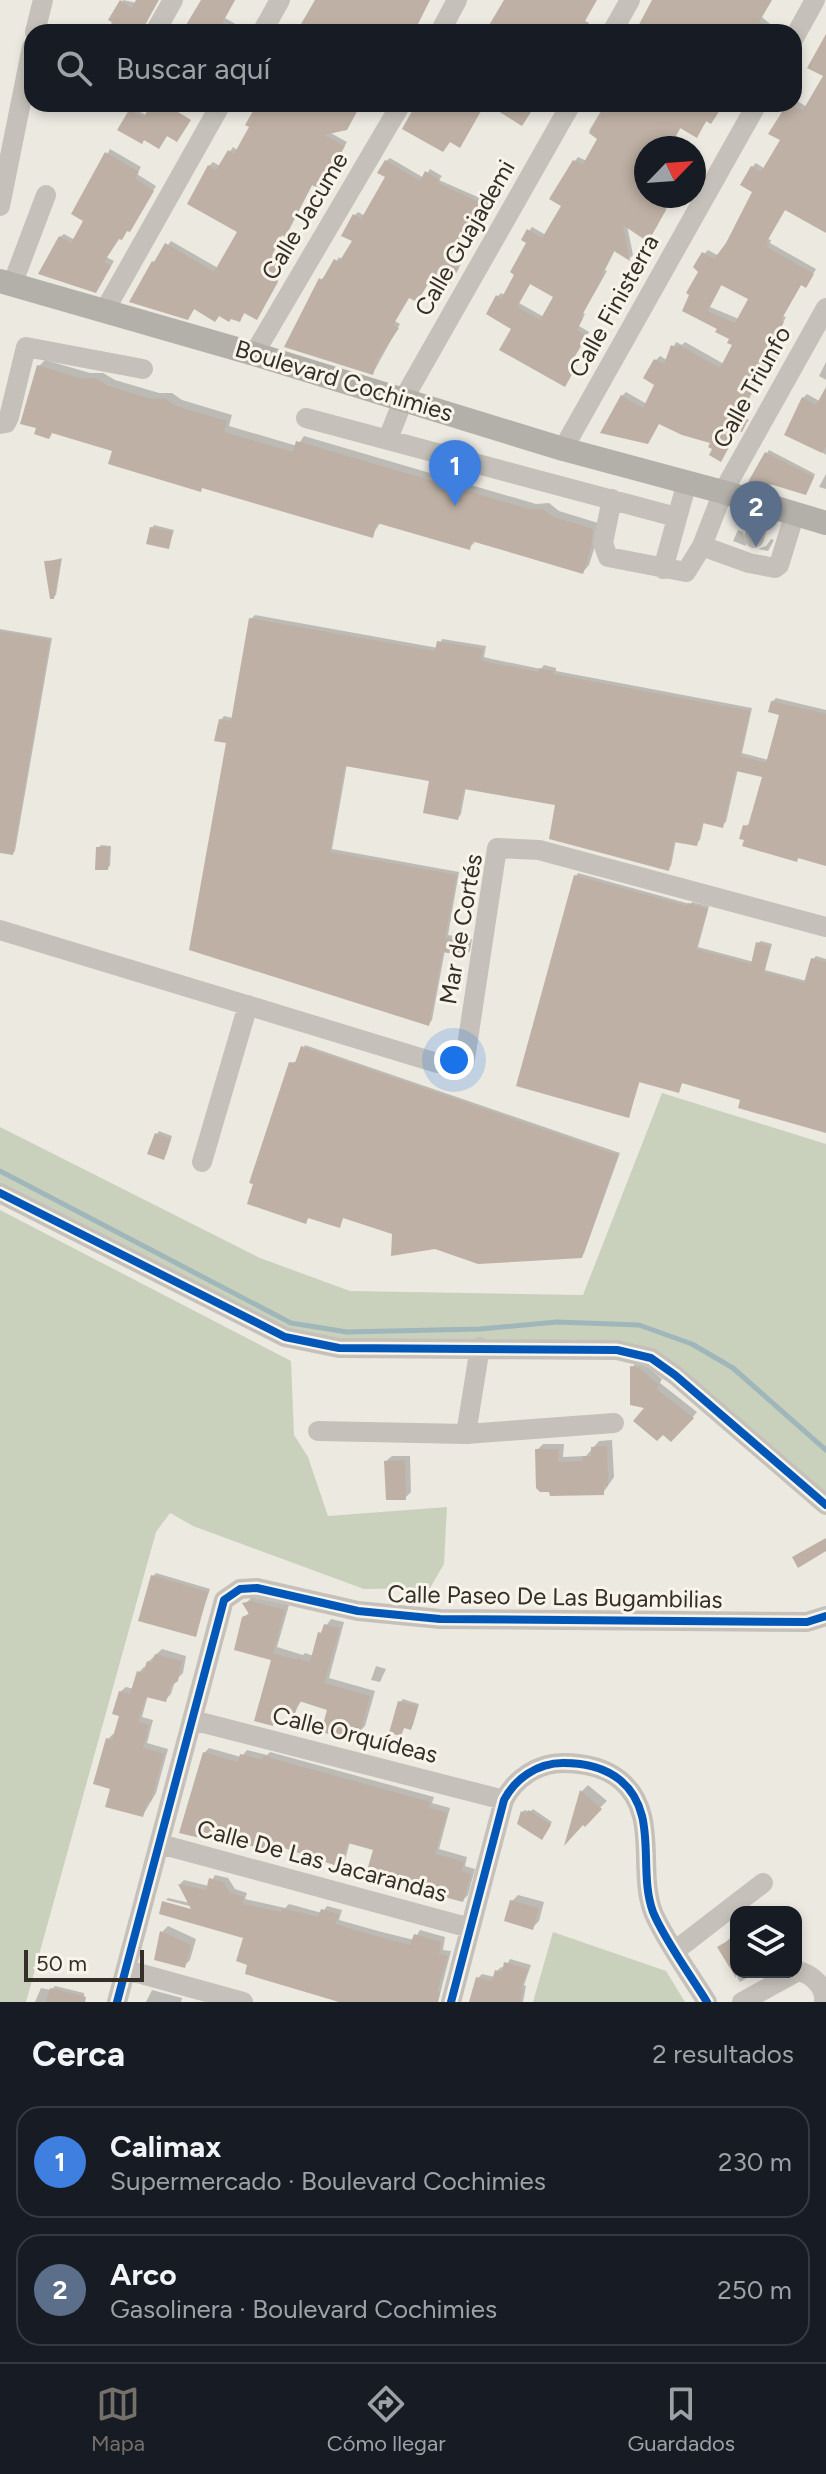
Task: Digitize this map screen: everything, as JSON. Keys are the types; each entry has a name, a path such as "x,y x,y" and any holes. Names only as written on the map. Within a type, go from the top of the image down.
{"main road":[{"name":"Boulevard Cochimies","path":"6,283 404,398 563,449 826,523"}],"street":[{"path":"37,24 43,0"},
{"path":"160,24 173,0"},
{"path":"266,24 280,0"},
{"path":"444,24 457,0"},
{"path":"616,24 630,0"},
{"path":"802,24 815,0"},
{"path":"0,206 9,118 24,72"},
{"path":"105,310 216,112"},
{"name":"Calle Jacume","path":"254,354 396,112"},
{"name":"Calle Guajademi","path":"388,439 404,398 566,112"},
{"name":"Calle Finisterra","path":"563,449 753,112"},
{"path":"6,283 46,195"},
{"name":"Calle Triunfo","path":"702,546 723,492 826,308"},
{"path":"0,424 6,423 9,417 26,347 143,369"},
{"path":"306,418 676,517"},
{"path":"663,569 687,482"},
{"path":"612,499 603,543 608,557 686,572 702,546 751,552 770,568 779,565 795,513"},
{"path":"751,552 763,504"},
{"name":"Mar de Cortés","path":"0,930 437,1063 465,1059 497,848 539,850 826,927"},
{"path":"202,1162 248,1005"},
{"path":"0,1193 285,1337 339,1348 617,1350 651,1358 675,1375 826,1505"},
{"path":"466,1434 480,1347"},
{"path":"318,1431 466,1434 614,1423"},
{"name":"Calle Paseo De Las Bugambilias","path":"117,2002 224,1600 240,1589 257,1588 358,1611 440,1619 807,1622 826,1616"},
{"name":"Calle Orquídeas","path":"192,1720 504,1800"},
{"path":"451,2002 504,1800 512,1785 531,1771 557,1763 583,1764 612,1773 631,1790 644,1817 647,1890 654,1914 707,2002"},
{"name":"Calle De Las Jacarandas","path":"160,1844 470,1928"},
{"path":"676,1950 763,1883"},
{"path":"127,1970 243,2002"},
{"path":"742,2002 798,1971 806,1972 817,1981 825,1996 824,2002"}],"green space":[{"path":"662,1093 826,1144 826,1505 651,1358 285,1337 0,1193 0,1127 260,1258 350,1291 583,1295"},
{"path":"0,1210 291,1361 294,1435 308,1457 328,1516 447,1507 444,1564 430,1588 364,1589 193,1526 170,1513 156,1532 26,2002 0,2002"},
{"path":"553,1932 666,1971 685,2002 533,2002"}],"building":[{"path":"120,0 132,8 136,0 158,0 145,24 115,24 108,20"},
{"path":"201,0 235,0 224,24 187,24"},
{"path":"315,0 430,0 418,24 301,24"},
{"path":"504,0 597,0 585,21 588,24 490,24"},
{"path":"652,0 772,0 759,22 763,24 639,24"},
{"path":"826,34 826,233 785,210 766,243 769,245 767,247 814,274 806,288 801,285 781,320 784,322 769,349 780,355 773,368 767,365 753,386 737,419 746,424 742,432 732,429 730,434 735,436 721,462 709,455 712,449 708,447 710,443 659,424 648,444 600,433 621,395 643,408 654,385 643,378 654,359 664,364 671,345 678,348 679,345 720,368 732,345 727,343 729,339 715,332 717,329 682,311 689,295 686,293 698,272 693,267 702,252 714,259 726,243 752,192 740,185 751,166 761,172 780,140 768,134 782,112 802,112 823,76 807,68","holes":["721,285 748,299 735,323 707,311"]},
{"path":"128,112 144,117 147,112 178,112 191,120 177,142 167,136 159,149 144,140 142,144 117,130"},
{"path":"252,112 357,112 347,130 324,135 345,146 320,190 312,185 285,237 282,235 269,260 278,266 271,278 278,282 257,320 244,313 240,322 231,319 229,322 219,316 215,322 194,309 188,320 129,302 165,243 214,272 237,232 187,204 208,165 216,170 228,150 234,154 249,127 245,125"},
{"path":"412,112 480,112 460,148 450,142 443,152 402,129"},
{"path":"500,112 531,112 522,126"},
{"path":"601,112 718,112 711,124 706,121 698,136 680,128 676,136 634,136 634,208 666,210 648,242 623,225 630,261 614,251 602,274 581,317 577,330 587,336 569,366 575,369 565,387 499,350 511,329 486,314 496,295 501,299 514,275 510,272 526,243 521,240 527,229 542,238 561,206 549,199 573,160 583,164 597,139 589,133","holes":["530,284 553,297 540,320 517,307"]},
{"path":"105,152 139,172 135,178 154,191 130,232 127,231 122,240 119,239 104,262 111,266 96,293 38,274 59,236 71,243 83,221 71,214"},
{"path":"385,160 420,181 425,171 440,180 438,183 487,206 477,229 471,226 464,232 447,262 459,268 445,293 428,284 417,302 409,298 393,325 399,328 378,359 373,375 284,347 319,278 322,280 334,259 339,262 352,241 341,236 353,214 361,219 385,177 377,173"},
{"path":"37,365 83,379 96,378 108,386 151,399 165,398 176,406 227,421 224,432 293,452 296,441 529,509 543,509 553,517 593,529 583,574 472,541 470,550 377,523 373,538 108,464 112,451 52,433 49,439 34,434 36,428 20,424"},
{"path":"826,387 826,446 822,453 784,435 802,397 816,405"},
{"path":"765,452 814,477 806,495 773,485 748,482"},
{"path":"150,527 173,532 169,549 146,544"},
{"path":"61,560 54,599 50,599 44,561"},
{"path":"249,618 435,651 437,641 483,649 481,660 487,662 538,672 539,668 554,671 553,674 750,711 740,756 766,763 779,715 768,712 771,701 826,714 826,866 798,858 797,862 742,846 744,840 739,839 743,825 748,826 762,777 736,771 723,828 703,823 697,846 674,842 669,871 549,839 555,805 464,789 458,820 423,813 429,781 345,766 330,852 457,875 445,938 470,942 467,957 443,952 429,1026 189,950 226,743 214,741 219,719 231,721"},
{"path":"0,631 50,640 13,855 0,853"},
{"path":"96,847 110,847 108,870 95,870"},
{"path":"574,875 708,909 696,949 751,964 756,942 770,946 764,972 804,983 811,958 826,962 826,1133 738,1108 740,1100 682,1083 679,1093 639,1082 629,1118 516,1086"},
{"path":"301,1046 618,1155 582,1258 478,1264 435,1249 391,1256 392,1234 343,1218 340,1228 308,1218 306,1224 247,1204 253,1184 249,1183 289,1062 295,1063"},
{"path":"155,1133 171,1139 164,1160 147,1154"},
{"path":"630,1366 639,1368 659,1385 656,1389 694,1418 671,1442 663,1435 657,1441 633,1421 644,1408 630,1405"},
{"path":"607,1446 608,1486 604,1486 604,1495 550,1496 549,1492 540,1492 536,1488 535,1449 559,1449 558,1462 583,1461 583,1456 591,1456 591,1447"},
{"path":"405,1460 406,1500 386,1500 384,1461"},
{"path":"826,1538 826,1551 798,1568 792,1557"},
{"path":"151,1575 208,1592 196,1637 138,1621"},
{"path":"251,1601 285,1610 273,1653 310,1662 318,1632 321,1633 324,1624 340,1628 324,1683 370,1696 360,1734 347,1731 345,1738 321,1732 327,1710 299,1701 295,1714 277,1709 273,1726 254,1721 271,1660 234,1650 242,1617 249,1614 242,1603"},
{"path":"155,1654 182,1661 178,1681 171,1686 166,1702 146,1697 138,1722 149,1725 143,1748 164,1754 151,1801 148,1800 143,1817 105,1807 110,1789 93,1784 106,1738 112,1740 119,1716 112,1714 119,1691 130,1694 137,1671 143,1673 147,1661 152,1663"},
{"path":"398,1701 418,1706 411,1730 404,1728 401,1736 389,1733"},
{"path":"203,1752 238,1762 240,1754 262,1760 263,1756 430,1802 429,1808 447,1813 435,1854 464,1862 461,1871 471,1874 463,1902 406,1881 405,1885 366,1874 373,1850 348,1843 340,1867 278,1846 277,1851 241,1844 243,1838 212,1829 211,1834 202,1832 200,1838 179,1833"},
{"path":"580,1790 602,1809 564,1846"},
{"path":"529,1810 551,1825 542,1840 517,1824 521,1811 526,1814"},
{"path":"209,1878 223,1882 230,1893 244,1897 242,1904 281,1912 282,1908 318,1917 321,1909 339,1914 335,1924 373,1935 410,1945 414,1934 441,1942 439,1954 448,1956 437,1991 440,1992 438,2002 339,2002 245,1974 247,1965 236,1961 243,1938 159,1914 162,1901 191,1909 178,1884 206,1890"},
{"path":"510,1900 539,1908 533,1930 504,1921"},
{"path":"160,1931 191,1945 185,1968 154,1960"},
{"path":"730,1939 730,1968 717,1947"},
{"path":"504,1962 528,1969 520,2002 469,2002 476,1977 492,1981 495,1970 502,1972"},
{"path":"50,1988 86,1997 85,2002 46,2002"}],"waterway":[{"path":"0,1171 291,1323 347,1332 480,1329 557,1322 639,1325 692,1344 733,1368 826,1450"}],"cycle path":[{"path":"0,1193 285,1337 339,1348 617,1350 651,1358 675,1375 826,1505"},
{"path":"117,2002 224,1600 240,1589 257,1588 358,1611 440,1619 807,1622 826,1616"},
{"path":"451,2002 504,1800 514,1785 528,1774 544,1766 563,1763 586,1765 607,1772 632,1793 644,1825 647,1878 653,1912 707,2002"}],"place":[{"name":"Calimax","path":"455,506"},
{"name":"Arco","path":"756,547"}]}
